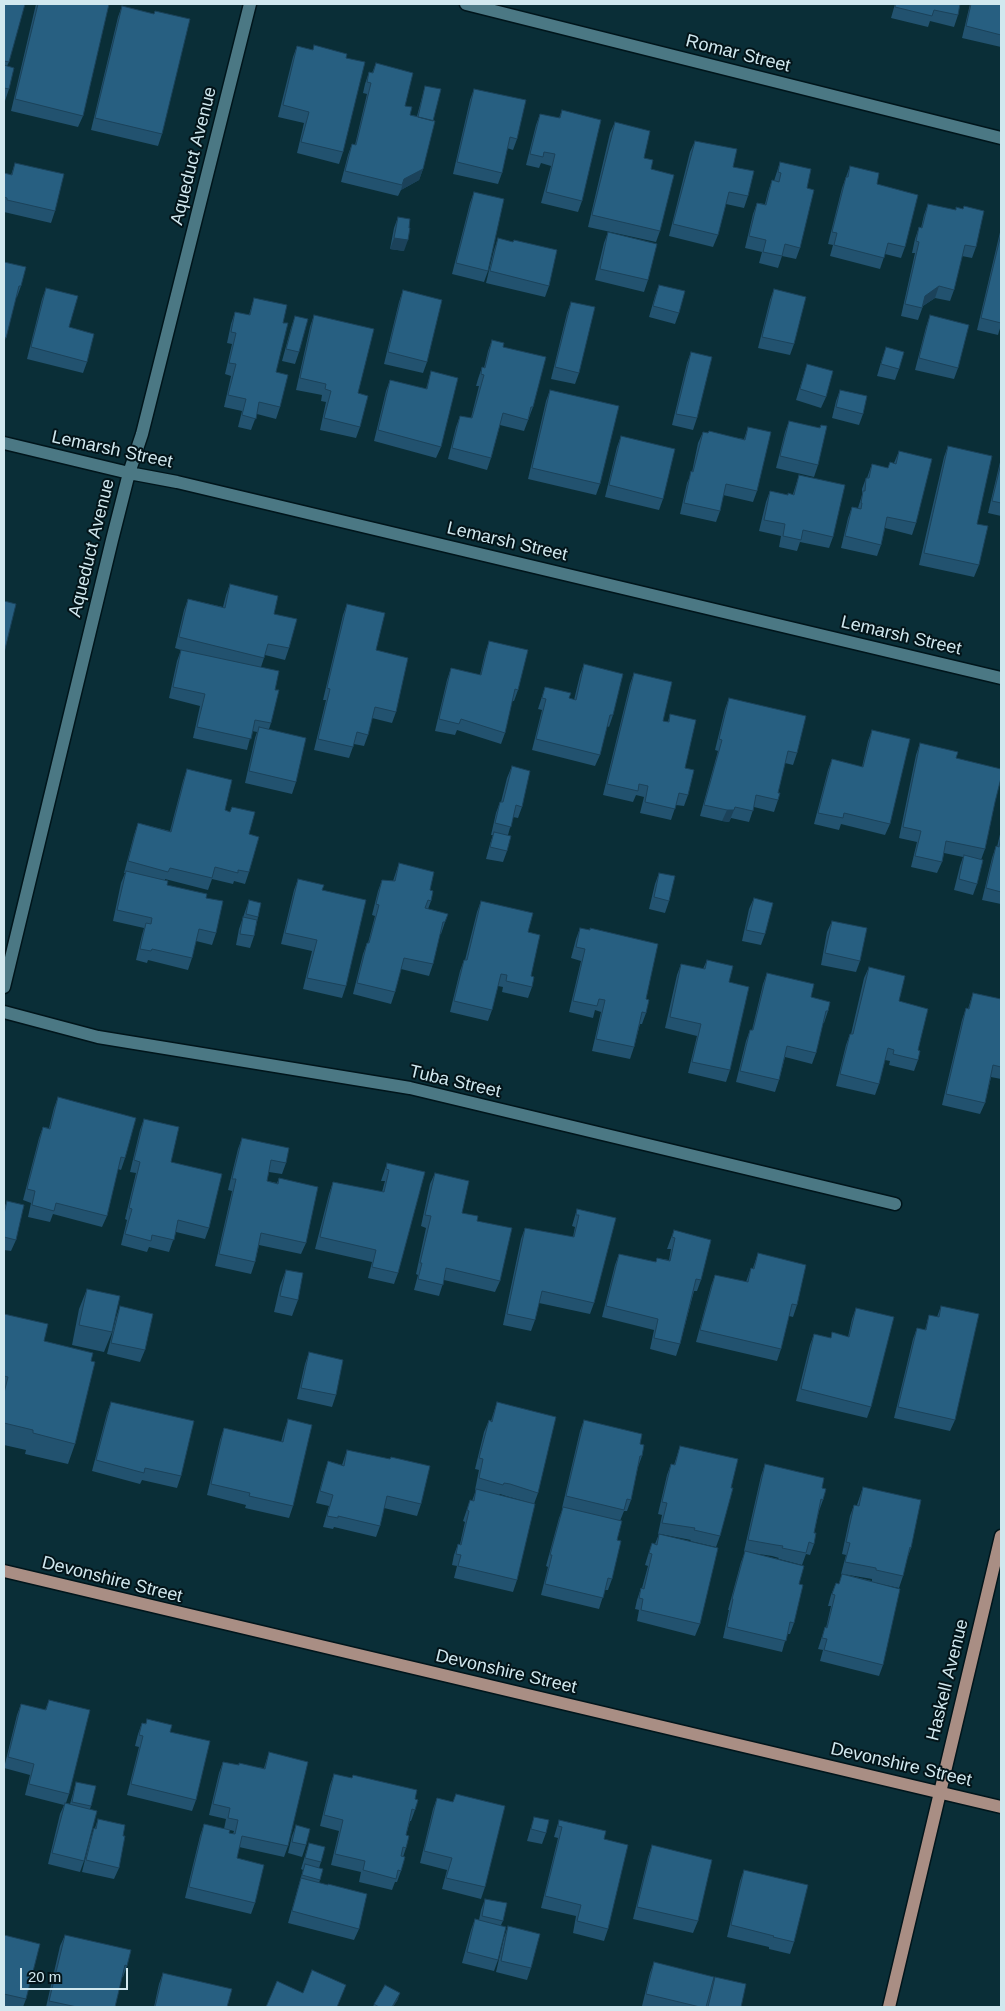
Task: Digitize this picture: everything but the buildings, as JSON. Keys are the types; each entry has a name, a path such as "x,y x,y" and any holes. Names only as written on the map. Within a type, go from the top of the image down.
{"main road":[{"name":"Haskell Avenue","path":"889,2007 1001,1536"},
{"name":"Devonshire Street","path":"4,1571 1001,1807"}],"street":[{"name":"Aqueduct Avenue","path":"4,986 129,473 142,434 250,4"},
{"name":"Romar Street","path":"466,4 1001,138"},
{"name":"Lemarsh Street","path":"4,443 129,473 187,484 1001,678"},
{"name":"Tuba Street","path":"4,1012 98,1037 410,1088 895,1204"}]}
